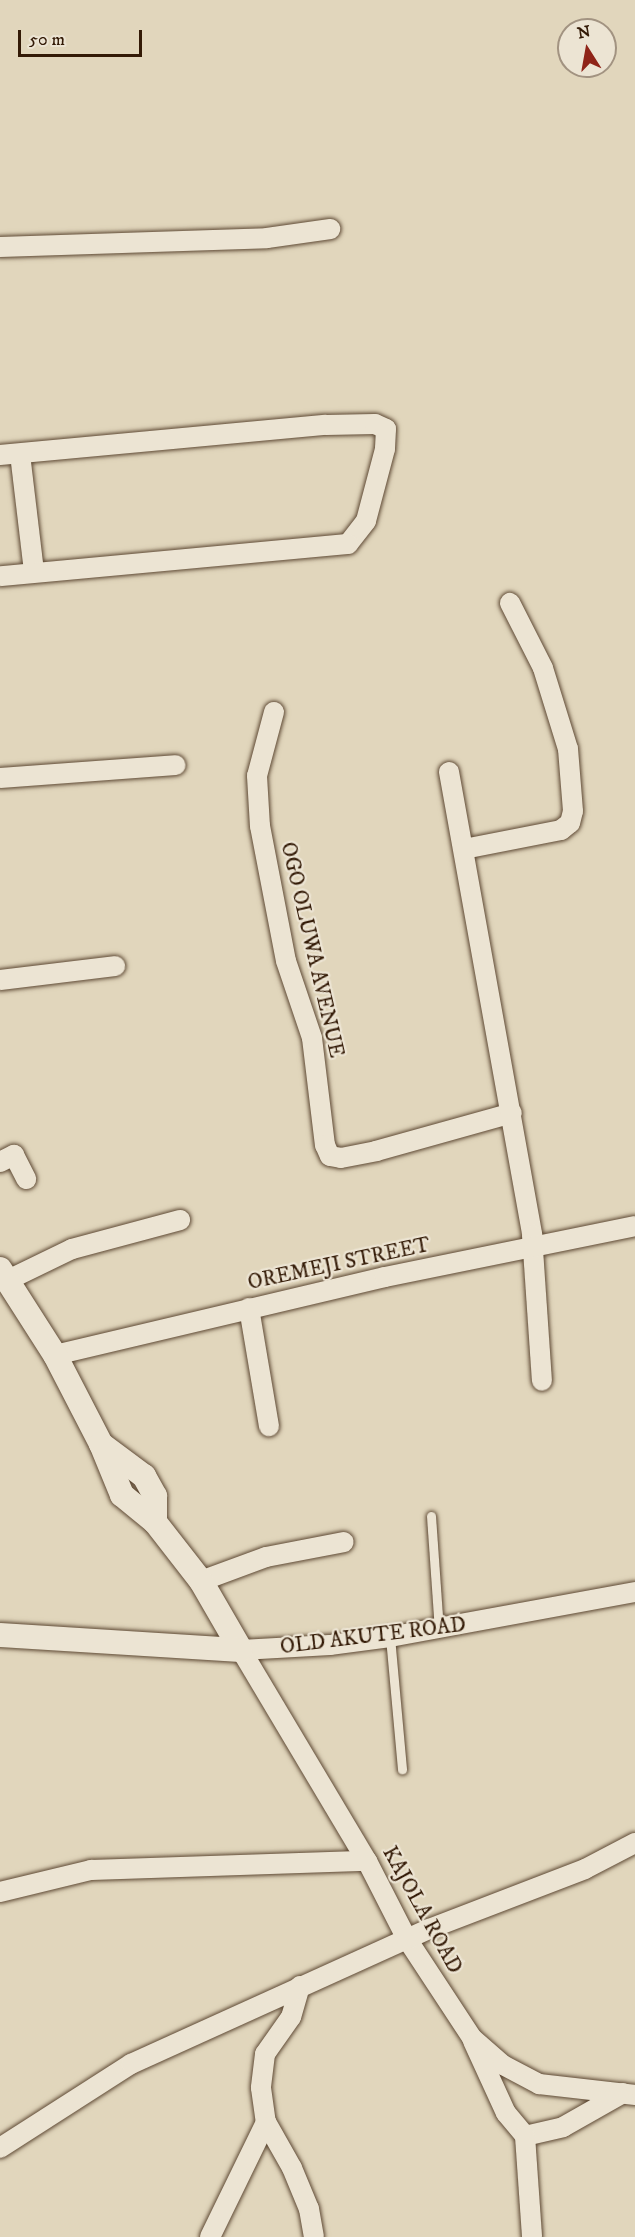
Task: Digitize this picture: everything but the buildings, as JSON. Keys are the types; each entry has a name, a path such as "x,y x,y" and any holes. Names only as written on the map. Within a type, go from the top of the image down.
{"street":[{"path":"0,248 267,238 330,229"},
{"path":"0,576 34,571 348,544 366,521 385,448 386,429 375,424 326,425 10,454 34,571"},
{"path":"464,849 561,830 570,823 573,811 568,748 543,668 510,603"},
{"name":"OGO OLUWA AVENUE","path":"274,712 257,776 260,826 286,961 312,1038 325,1145 330,1156 341,1158 376,1151 512,1113"},
{"path":"0,778 176,765"},
{"path":"449,772 512,1113 533,1249 542,1381"},
{"path":"0,980 115,966"},
{"path":"0,1162 14,1155 26,1179"},
{"path":"180,1220 72,1249 4,1275 55,1355 101,1444 144,1476 155,1496 155,1522 201,1581 241,1650"},
{"name":"OREMEJI STREET","path":"55,1355 385,1277 533,1249 635,1226"},
{"path":"249,1308 269,1426"},
{"path":"201,1581 266,1557 344,1542"},
{"name":"OLD AKUTE ROAD","path":"0,1635 241,1650 390,1637 635,1592"},
{"name":"KAJOLA ROAD","path":"241,1650 367,1861 407,1939 472,2038 504,2065 539,2084 629,2094"},
{"path":"0,2148 131,2064 228,2023 300,1986 407,1939 585,1869 635,1843"},
{"path":"0,1892 91,1870 367,1861"},
{"path":"300,1986 291,2016 266,2054 261,2088 266,2122 292,2168 309,2209 314,2237"},
{"path":"472,2038 501,2104 525,2136 532,2237"},
{"path":"525,2136 563,2127 629,2094"},
{"path":"210,2237 266,2122"}],"lane":[{"path":"431,1516 439,1629"},
{"path":"390,1637 402,1770"}]}
